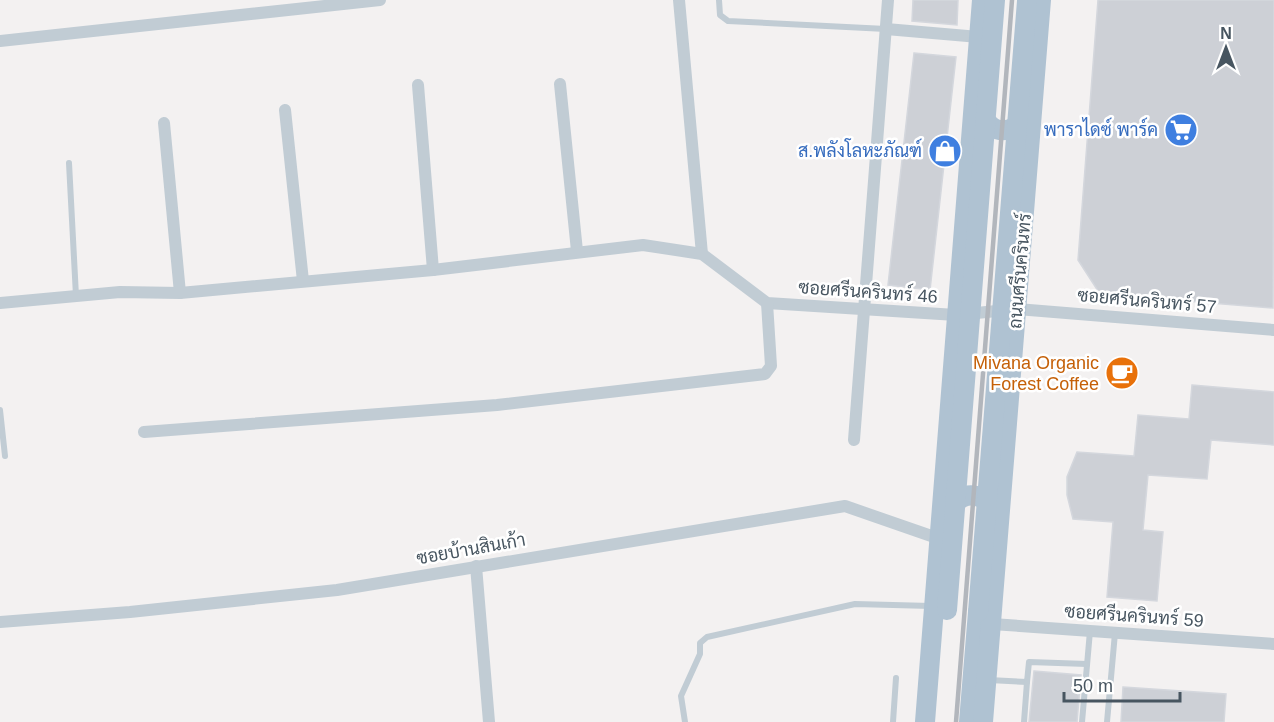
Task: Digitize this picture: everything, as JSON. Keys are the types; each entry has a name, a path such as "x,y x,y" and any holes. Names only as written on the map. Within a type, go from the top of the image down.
{"main road":[{"path":"938,722 941,608 940,531 982,0"},
{"path":"925,722 941,608 995,0"},
{"path":"969,722 985,618 1032,0"},
{"name":"ถนนศรีนครินทร์","path":"983,722 987,680 985,618 999,528 1033,100 1032,0"},
{"path":"974,94 987,124 997,130 1015,127 1033,100"},
{"path":"940,531 959,498 976,495 986,501 999,528"}],"street":[{"path":"0,40 380,0"},
{"path":"679,0 702,254"},
{"path":"854,440 888,0"},
{"path":"886,29 979,37"},
{"path":"560,84 577,251"},
{"path":"418,85 433,270"},
{"path":"285,110 303,280"},
{"path":"164,123 180,293"},
{"path":"0,303 120,292 180,293 303,280 433,270 577,251 643,245 702,254 773,304 771,366 765,374 497,405 144,432"},
{"name":"ซอยศรีนครินทร์ 46","path":"773,304 956,315 1017,309"},
{"name":"ซอยศรีนครินทร์ 57","path":"1017,309 1274,330"},
{"name":"ซอยบ้านสินเก้า","path":"0,622 130,612 337,590 845,506 940,531"},
{"path":"476,566 489,722"},
{"name":"ซอยศรีนครินทร์ 59","path":"985,618 1090,631 1274,644"}],"lane":[{"path":"719,0 720,15 728,21 886,29"},
{"path":"69,163 76,296"},
{"path":"0,410 5,456"},
{"path":"685,722 681,696 700,654 700,643 707,637 855,604 941,608"},
{"path":"1082,722 1090,631"},
{"path":"1107,722 1115,633"},
{"path":"1024,722 1029,662 1087,664"},
{"path":"893,722 896,678"},
{"path":"987,680 1027,682"}],"building":[{"path":"913,0 958,0 957,25 912,21"},
{"name":"พาราไดซ์ พาร์ค","path":"1098,0 1274,0 1273,308 1100,294 1078,260"},
{"path":"914,53 956,57 930,290 888,285"},
{"path":"1192,385 1274,392 1274,445 1211,440 1207,479 1148,475 1143,530 1163,532 1157,601 1107,597 1113,522 1073,519 1067,495 1067,477 1077,452 1134,456 1138,415 1189,419"},
{"path":"1034,671 1081,675 1077,722 1029,722"},
{"path":"1123,687 1226,694 1224,722 1121,722"}],"railway":[{"path":"956,722 1012,0"}],"place":[{"name":"พาราไดซ์ พาร์ค","path":"1181,130"},
{"name":"ส.พลังโลหะภัณฑ์","path":"945,151"},
{"name":"Mivana Organic Forest Coffee","path":"1122,373"}]}
